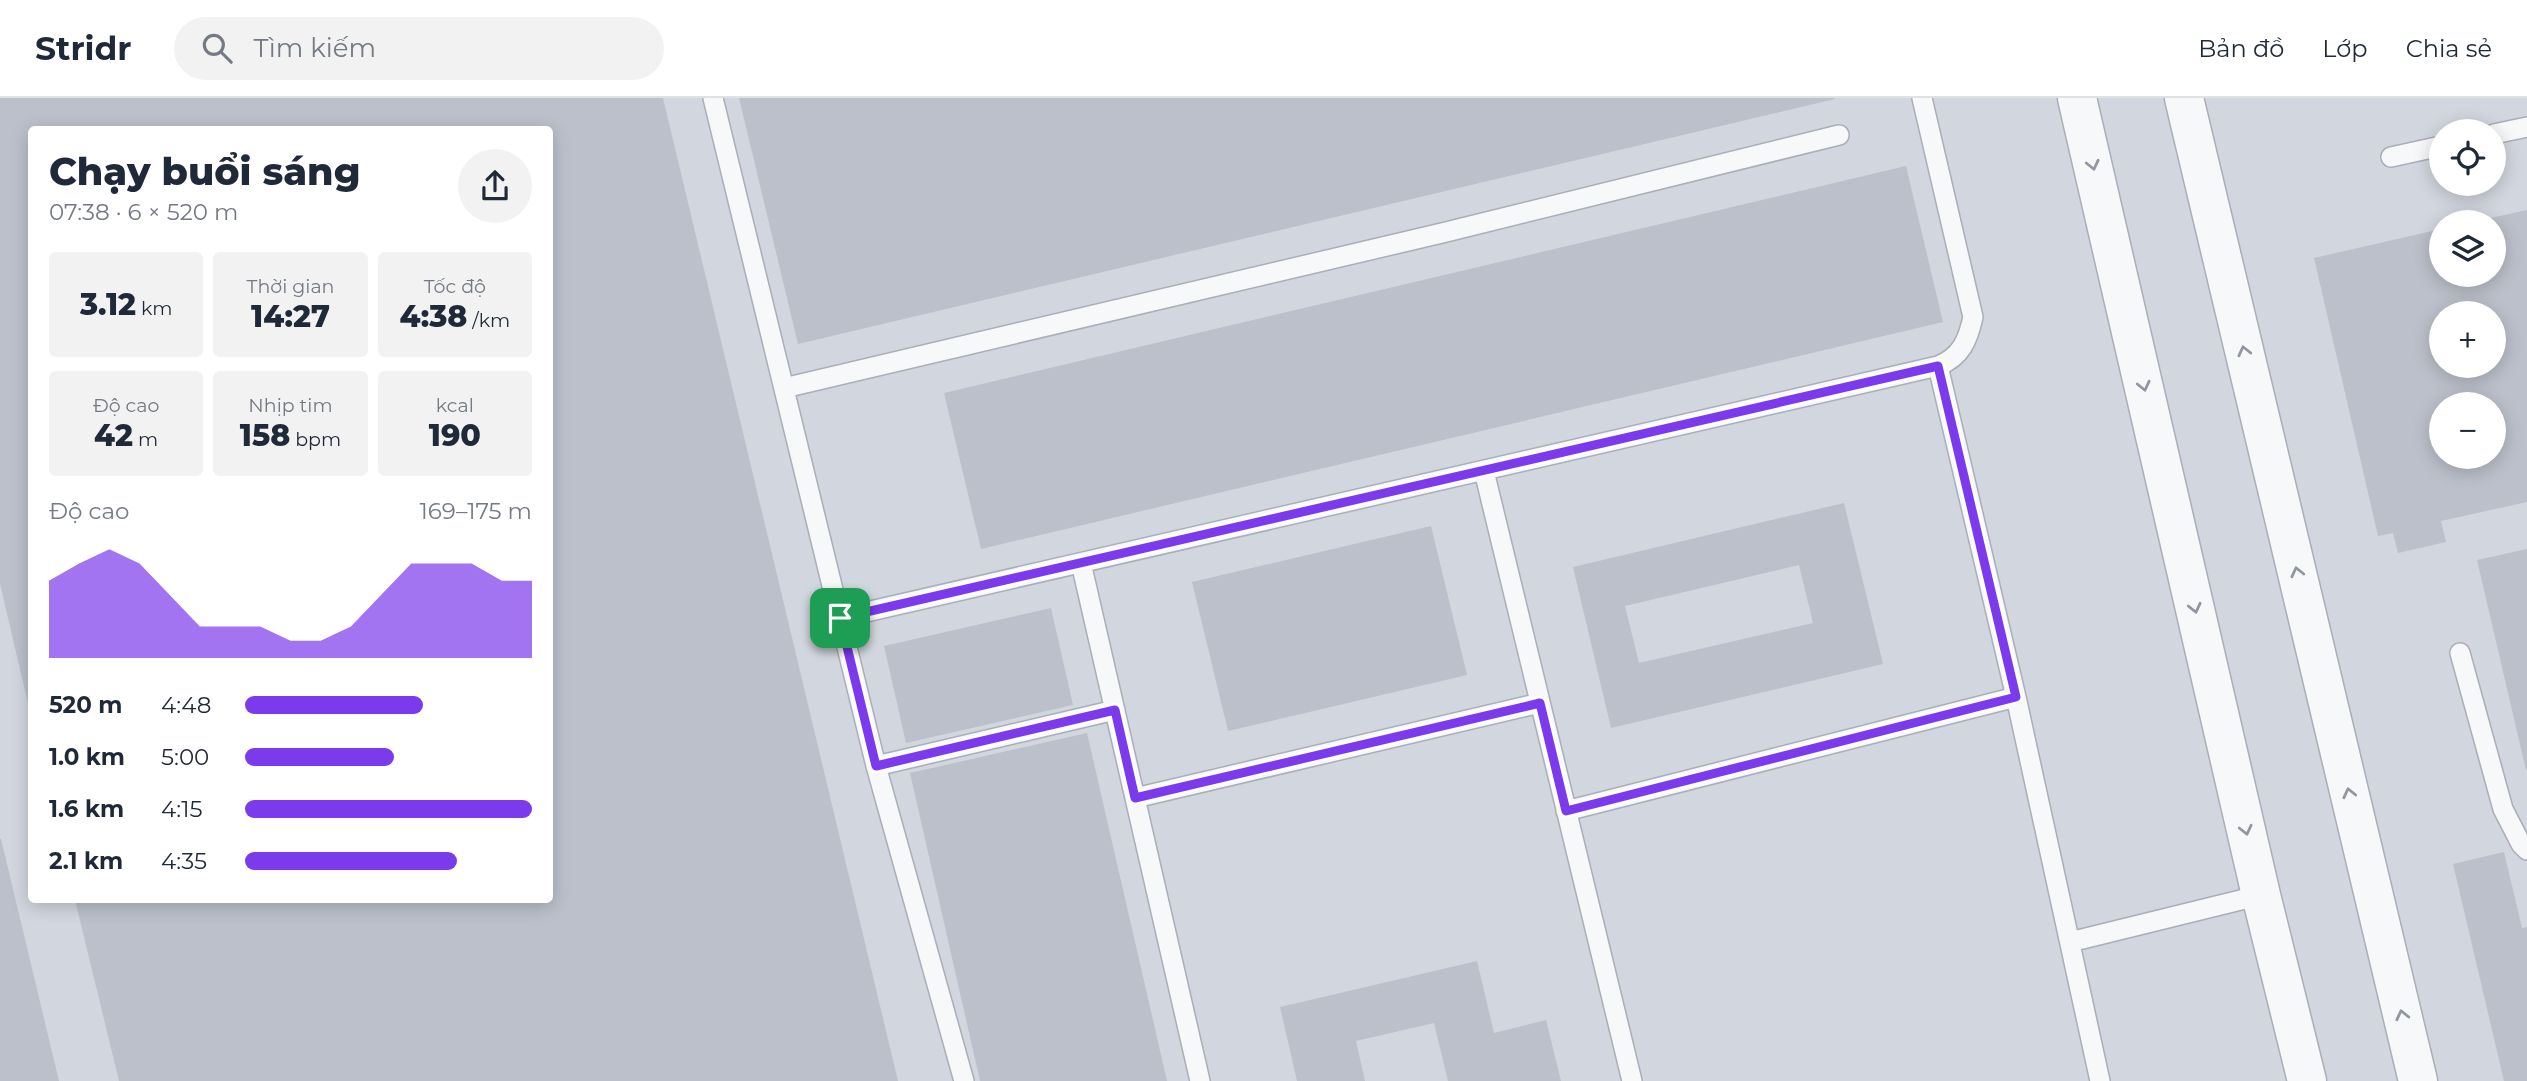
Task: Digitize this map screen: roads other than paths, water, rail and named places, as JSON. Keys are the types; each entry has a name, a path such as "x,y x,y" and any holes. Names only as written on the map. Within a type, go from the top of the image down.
{"street":[{"path":"2077,98 2261,895 2307,1081"},
{"path":"2184,98 2418,1081"}],"lane":[{"path":"713,98 876,766 964,1081"},
{"path":"840,618 1951,361 1963,348 1973,317 1922,98"},
{"path":"2506,131 2527,127"},
{"path":"784,388 1429,236 1839,135"},
{"path":"2391,157 2429,149"},
{"path":"1938,366 2016,697 2100,1081"},
{"path":"1484,471 1632,1081"},
{"path":"1081,563 1200,1081"},
{"path":"2460,653 2503,809 2521,844 2527,850"},
{"path":"1566,811 2016,697"},
{"path":"1135,798 1540,703"},
{"path":"876,766 1115,710"},
{"path":"2070,942 2261,895"}]}
